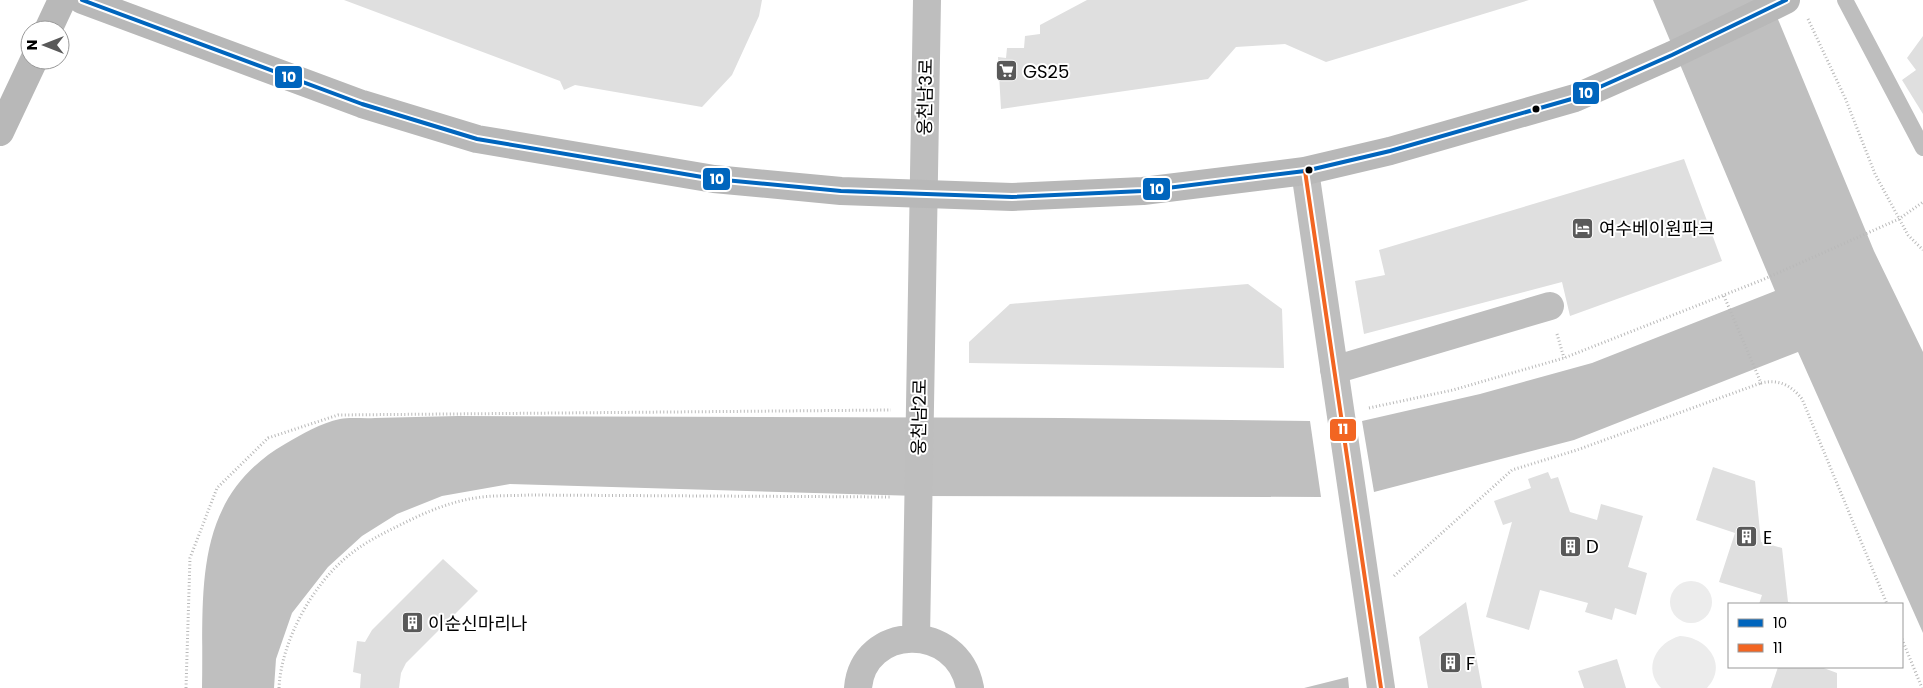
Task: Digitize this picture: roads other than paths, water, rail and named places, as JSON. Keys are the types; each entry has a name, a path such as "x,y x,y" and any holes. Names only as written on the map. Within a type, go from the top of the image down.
{"street":[{"path":"53,20 62,0"},
{"path":"82,0 362,104 477,139 714,179 923,195 1012,197 1144,191 1305,171 1400,148 1575,98 1672,55 1786,0"},
{"name":"웅천남3로","path":"923,195 927,0"},
{"path":"0,132 29,70"},
{"path":"1305,171 1381,688"},
{"name":"웅천남2로","path":"916,638 923,195"},
{"path":"1334,370 1550,306"},
{"path":"858,688 866,664 880,650 897,641 916,638 932,641 948,650 960,661 968,676 970,688"}],"lane":[{"path":"1845,0 1923,148"}],"place":[{"name":"GS25","path":"1007,71"},
{"name":"여수베이원파크","path":"1583,228"},
{"name":"E","path":"1747,537"},
{"name":"D","path":"1570,546"},
{"name":"이순신마리나","path":"412,623"},
{"name":"F","path":"1450,663"}]}
